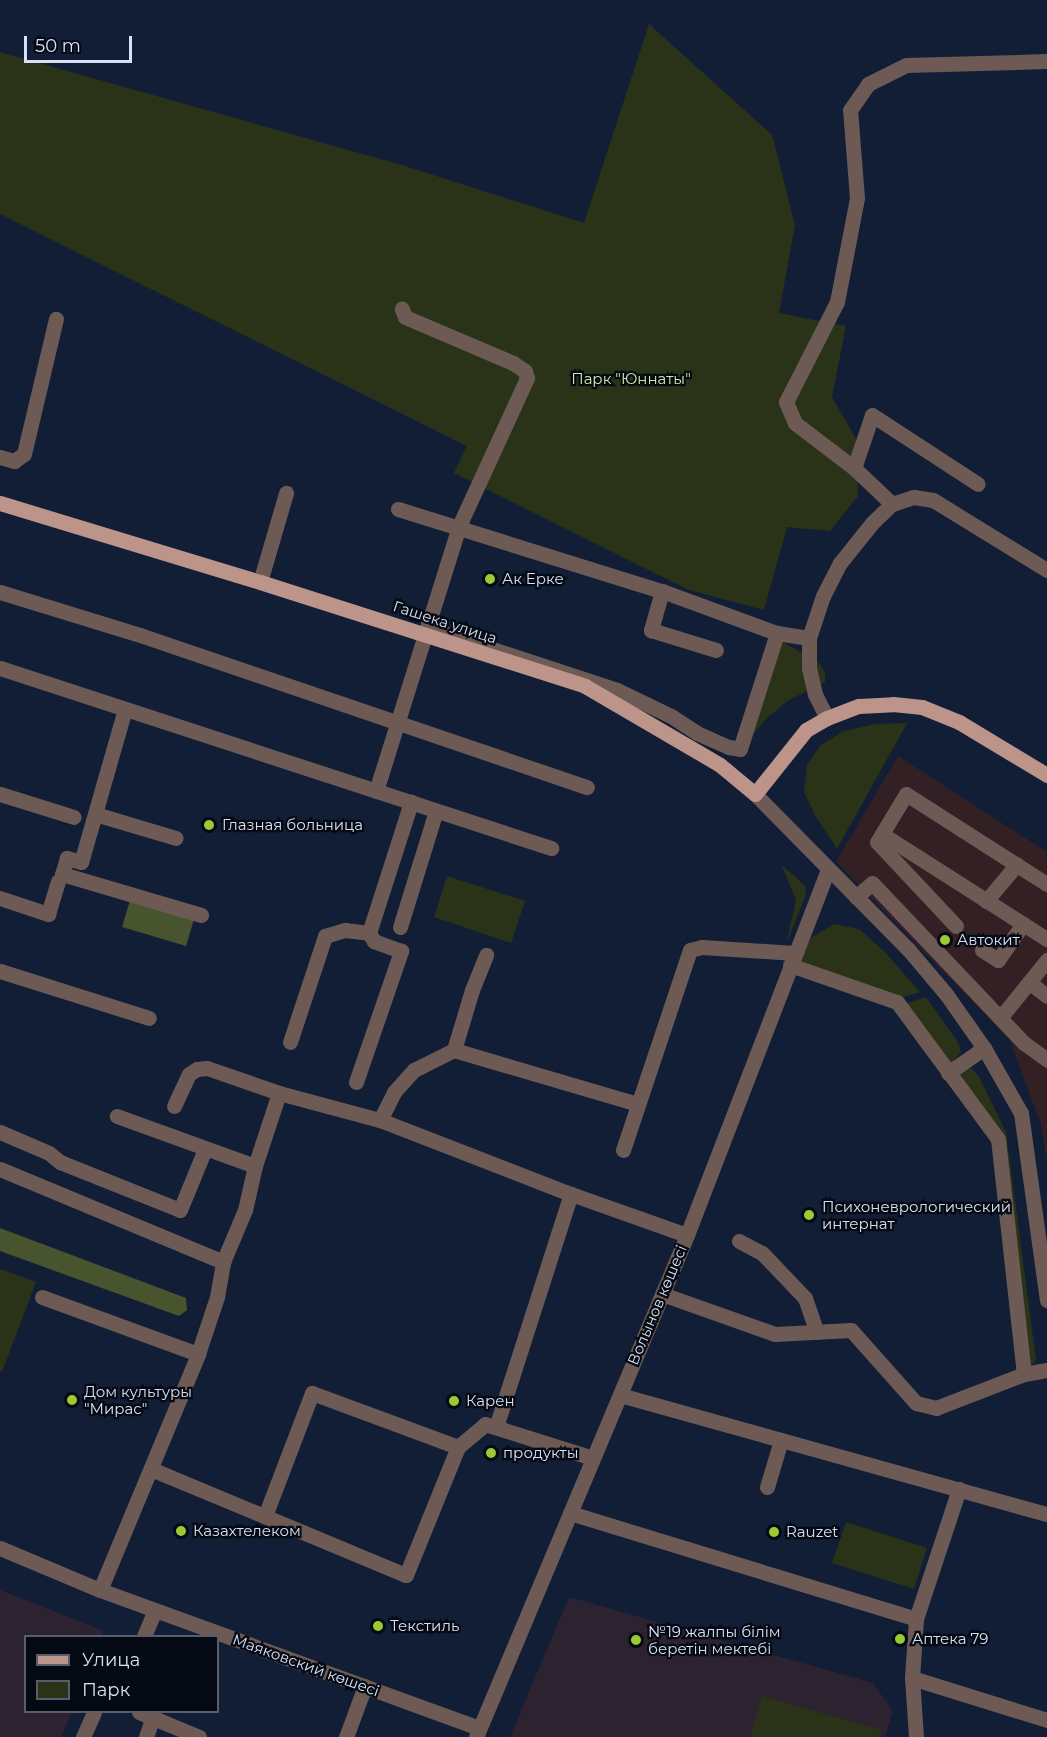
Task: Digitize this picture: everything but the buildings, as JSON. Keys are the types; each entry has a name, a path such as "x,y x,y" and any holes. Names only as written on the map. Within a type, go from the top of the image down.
{"main road":[{"name":"Гашека улица","path":"0,503 260,582 426,628 585,686 720,765 755,794"},
{"path":"755,794 806,730 827,718 859,706 893,704 922,707 959,722 1047,775"}],"street":[{"path":"892,504 854,468 795,423 786,402 837,302 857,198 850,110 868,84 906,65 1047,61"},
{"path":"376,791 459,526 527,378 525,371 513,363 405,317 402,309"},
{"path":"0,457 14,461 24,454 56,319"},
{"path":"854,468 872,415 978,484"},
{"path":"260,582 286,493"},
{"path":"827,718 815,694 809,668 809,638 823,596 840,563 872,523 892,504 914,496 933,500 1047,570"},
{"path":"398,509 459,526 662,591 777,633 809,638"},
{"path":"662,591 651,630 716,650"},
{"path":"0,592 140,635 587,787"},
{"path":"426,628 617,690 671,716 697,733 729,747 740,749 777,633"},
{"path":"0,668 551,848"},
{"path":"125,709 81,862 67,858 62,874 201,915"},
{"path":"0,794 74,817"},
{"name":"Гашека улица","path":"755,794 908,949 946,994 984,1048 1021,1113 1047,1300"},
{"path":"956,926 877,842 906,794 1047,884"},
{"path":"356,1082 401,951 374,941 369,933 411,802"},
{"path":"400,927 436,811"},
{"path":"95,814 176,838"},
{"path":"882,834 1047,939"},
{"path":"986,901 1017,864"},
{"name":"Волынов көшесі","path":"478,1733 687,1235 828,869"},
{"path":"0,898 48,914 58,881"},
{"path":"856,897 872,883 1024,1043 1047,1060"},
{"path":"982,950 998,960 1023,924"},
{"path":"290,1042 325,936 345,930 369,933"},
{"path":"623,1150 690,950 702,948 792,959 897,1002 998,1138 1024,1374"},
{"path":"454,1050 472,990 486,955"},
{"path":"1000,1018 1047,960"},
{"path":"0,971 149,1018"},
{"path":"1029,982 1047,996"},
{"path":"948,1073 984,1048"},
{"path":"380,1120 394,1092 414,1070 454,1050 637,1104"},
{"path":"174,1106 189,1074 197,1068 207,1068 279,1093 380,1120 571,1194 687,1235"},
{"path":"100,1590 198,1354 217,1296 223,1262 245,1210 255,1166 279,1093"},
{"path":"117,1116 255,1166"},
{"path":"0,1132 49,1153 60,1162 180,1210 205,1149"},
{"path":"0,1169 223,1262"},
{"path":"496,1427 571,1194"},
{"path":"739,1241 762,1253 805,1298 817,1332"},
{"path":"662,1294 775,1334 851,1330 916,1403 936,1408 1024,1374 1047,1370"},
{"path":"42,1297 198,1354"},
{"path":"265,1516 312,1393 458,1446"},
{"path":"620,1395 1047,1514"},
{"path":"151,1469 406,1575 458,1446 484,1424 592,1458"},
{"path":"767,1487 781,1440"},
{"path":"916,1737 912,1678 916,1619 959,1489"},
{"path":"570,1513 916,1619"},
{"name":"Маяковский көшесі","path":"0,1548 100,1590 365,1686 478,1733"},
{"path":"144,1635 154,1610"},
{"path":"912,1678 1047,1720"},
{"path":"346,1737 365,1686"},
{"path":"83,1737 94,1713"},
{"path":"146,1737 146,1714 199,1737"}],"shaded area":[{"path":"898,756 1047,852 1047,1161 1041,1125 1010,1040 836,862"},
{"path":"0,1590 104,1631 102,1635 24,1635 24,1713 72,1713 61,1737 0,1737"},
{"name":"№19 жалпы білім беретін мектебі","path":"569,1597 873,1683 893,1711 885,1737 510,1737"}],"green space":[{"name":"Парк \"Юннаты\"","path":"649,24 772,135 795,225 779,313 846,326 832,397 856,439 858,496 830,531 787,527 764,610 689,590 454,473 467,446 0,214 0,52 402,165 584,223"},
{"path":"781,641 818,662 825,672 825,682 789,700 768,717 746,742"},
{"path":"907,723 837,849 815,815 804,792 807,765 821,745 844,731 876,724"},
{"path":"781,864 805,886 806,895 786,944 796,900"},
{"path":"447,876 525,901 511,943 434,917"},
{"path":"131,897 195,916 186,946 122,927"},
{"path":"834,924 859,929 885,952 920,992 900,998 798,961 811,938"},
{"path":"926,997 959,1044 961,1052 950,1065 905,1004"},
{"path":"971,1068 978,1075 1006,1132 1036,1360 1029,1368 1002,1138 956,1072"},
{"path":"0,1228 186,1298 187,1310 179,1316 0,1251"},
{"path":"0,1269 36,1282 2,1372 0,1371"},
{"path":"846,1522 927,1548 914,1589 832,1563"},
{"path":"762,1696 881,1730 879,1737 750,1737"}],"place":[{"name":"Ак Ерке","path":"490,579"},
{"name":"Глазная больница","path":"209,825"},
{"name":"Автокит","path":"945,940"},
{"name":"Психоневрологический интернат","path":"809,1215"},
{"name":"Дом культуры \"Мирас\"","path":"72,1400"},
{"name":"Карен","path":"454,1401"},
{"name":"продукты","path":"491,1453"},
{"name":"Казахтелеком","path":"181,1531"},
{"name":"Rauzet","path":"774,1532"},
{"name":"Текстиль","path":"378,1626"},
{"name":"Аптека 79","path":"900,1639"},
{"name":"№19 жалпы білім беретін мектебі","path":"636,1640"}]}
